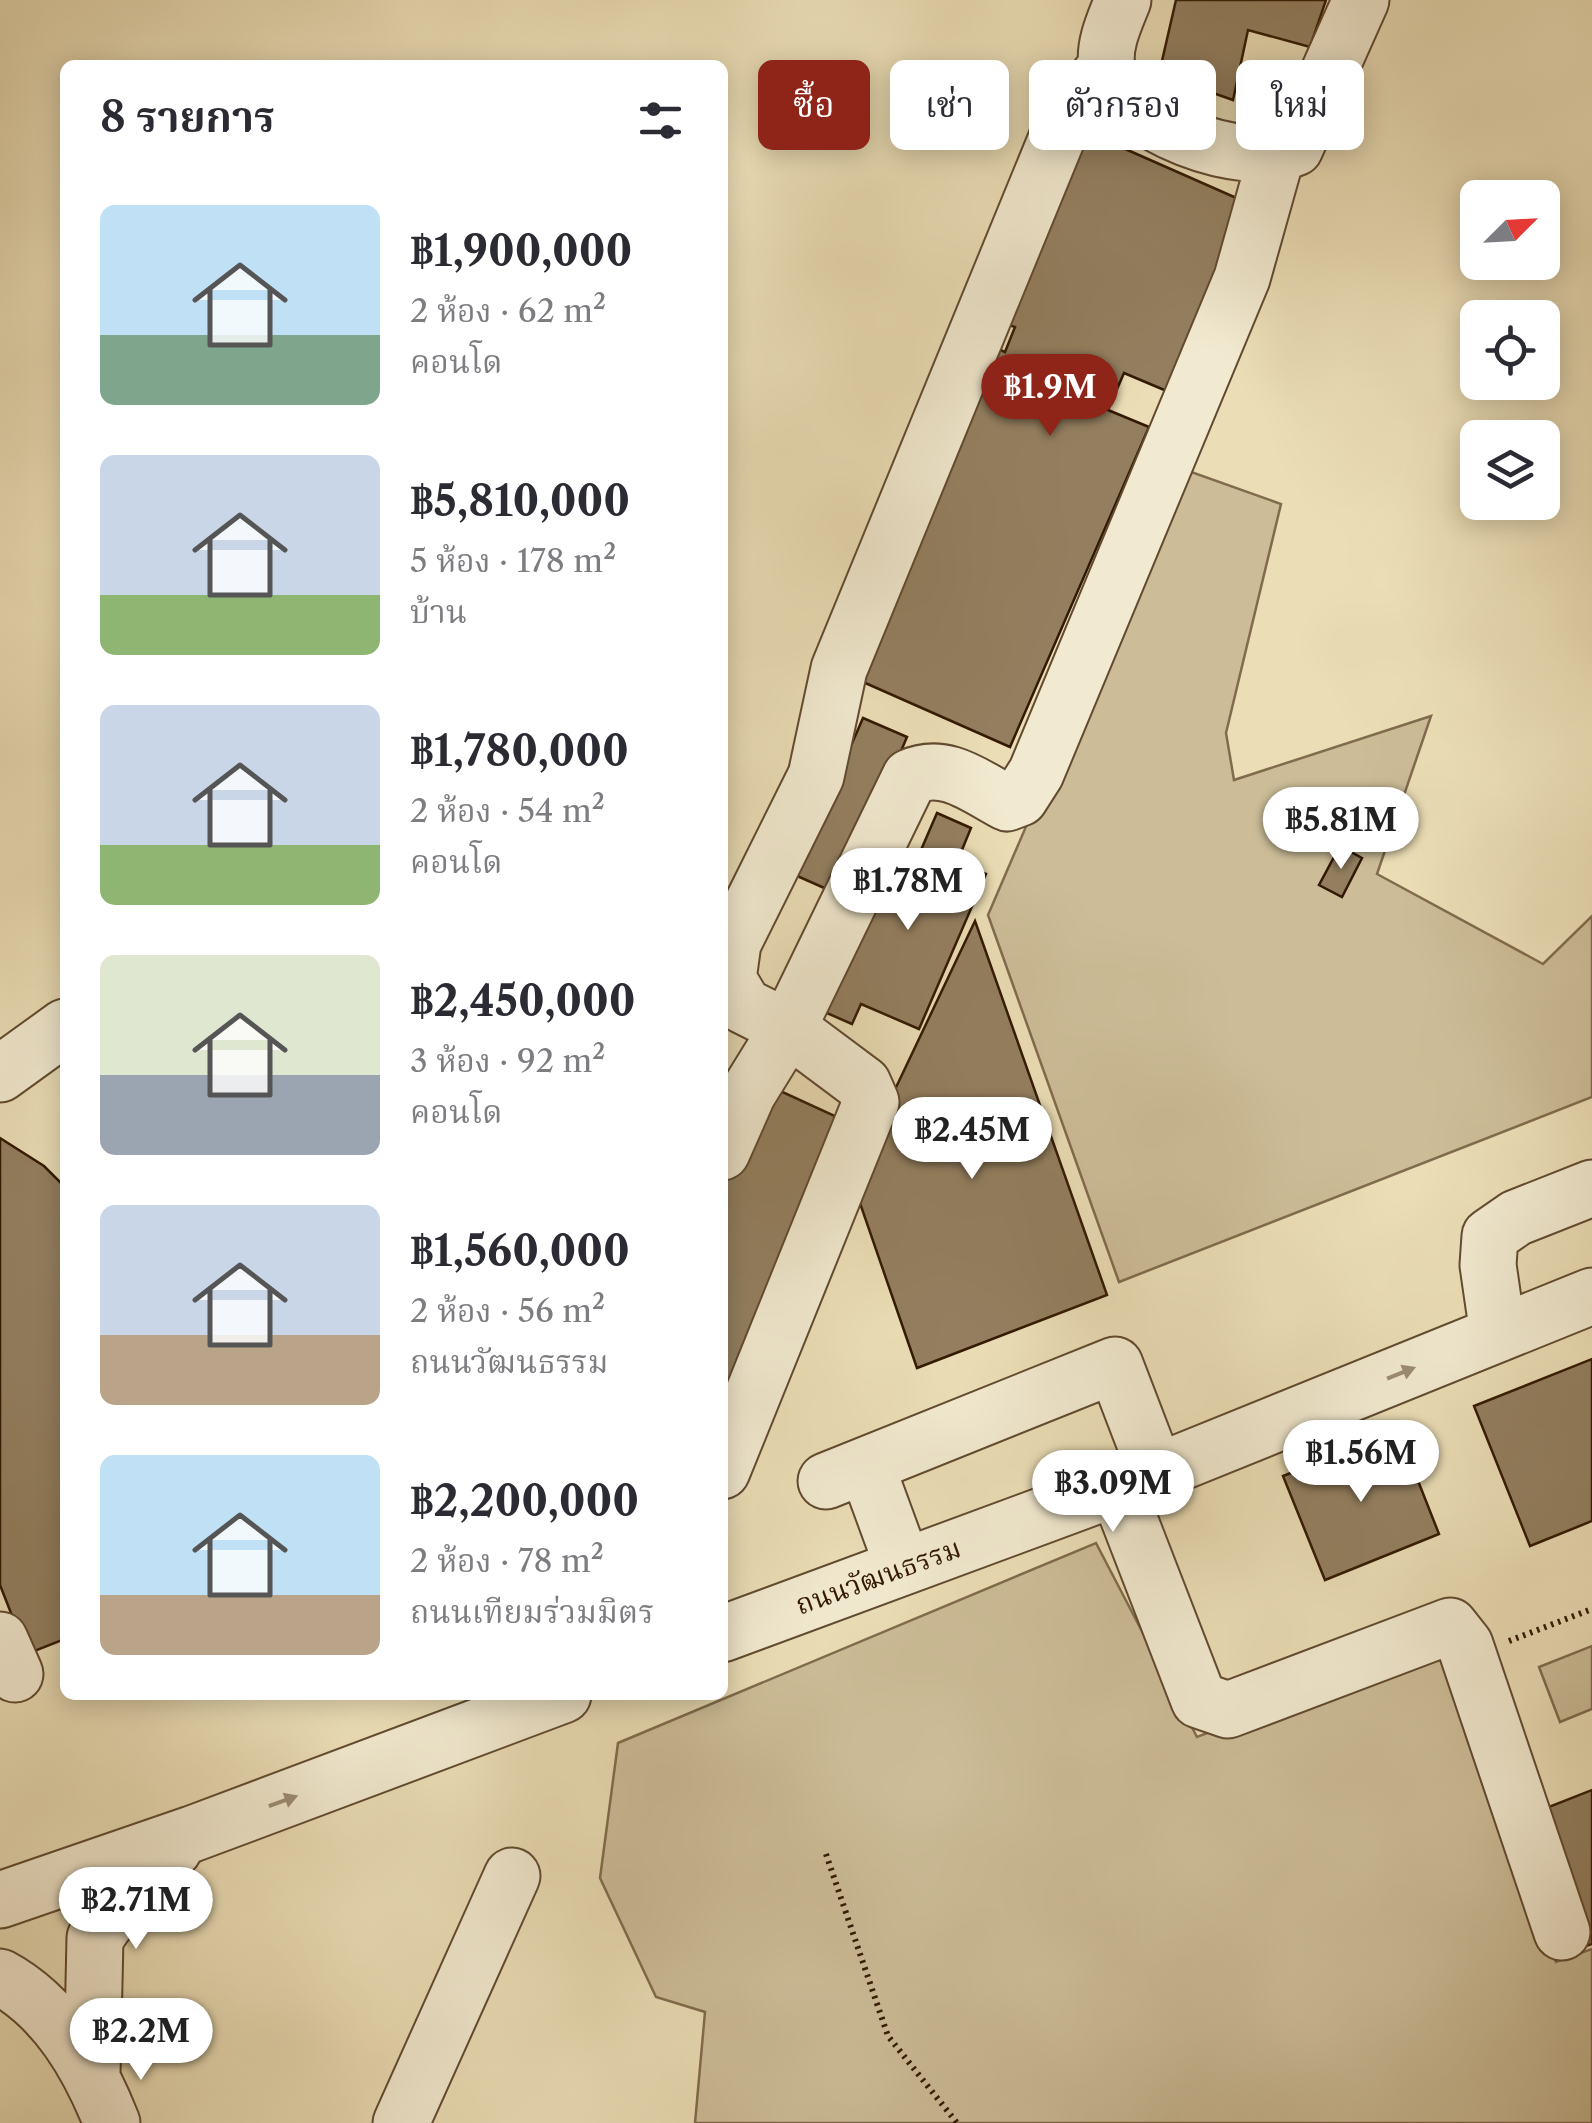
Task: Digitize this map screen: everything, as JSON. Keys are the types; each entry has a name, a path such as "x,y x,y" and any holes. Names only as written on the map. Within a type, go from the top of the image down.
{"street":[{"path":"1108,60 1111,30 1123,0"},
{"path":"1216,149 1276,157 1295,148 1362,0"},
{"path":"728,1457 872,1102 863,1084 788,1028 744,1006 728,979 733,943 816,776 839,669 1052,150"},
{"path":"728,1138 748,1093 788,1028 910,777 927,770 948,772 1007,802 1020,798 1036,773 1242,278 1276,157"},
{"path":"0,1074 60,1031"},
{"path":"1498,1334 1488,1265 1490,1236 1516,1218 1592,1188"},
{"name":"ถนนวัฒนธรรม","path":"728,1632 1136,1480 1592,1296"},
{"path":"903,1566 846,1473 1115,1364 1136,1480 1198,1700 1228,1710 1450,1626 1469,1657 1562,1932"},
{"path":"0,1900 192,1834 550,1700"},
{"path":"102,2098 95,1938 132,1886 192,1834"},
{"path":"402,2123 512,1876"},
{"path":"0,1977 32,1994 102,2098"}],"path":[{"path":"1469,1657 1592,1609"},
{"path":"826,1854 888,2036 957,2123"}],"shaded area":[{"path":"1180,468 1281,504 1226,733 1234,780 1431,716 1377,874 1543,964 1592,916 1592,1097 1119,1282 988,915"},
{"path":"1096,1543 1197,1737 1439,1645 1556,1962 1592,1949 1592,2123 695,2123 705,2012 656,1997 600,1878 618,1743"},
{"path":"1592,1646 1592,1709 1560,1722 1539,1667"}],"building":[{"path":"1176,0 1326,0 1310,47 1248,30 1242,60 1236,60 1233,100 1216,94 1216,60 1162,60"},
{"path":"1082,150 1128,150 1250,204 1169,392 1124,373 1108,410 1149,427 1010,747 854,678 996,348 1005,352 1015,327 1006,324"},
{"path":"863,718 907,737 840,895 795,875"},
{"path":"937,813 971,828 957,862 986,874 919,1029 861,1004 852,1024 820,1010 878,875 905,887"},
{"path":"1340,846 1362,858 1342,897 1319,885"},
{"path":"975,921 1107,1295 917,1368 852,1180"},
{"path":"765,1084 848,1122 728,1391 728,1165"},
{"path":"0,1138 44,1166 60,1182 60,1641 27,1654 0,1585"},
{"path":"1592,1359 1592,1521 1530,1546 1474,1406"},
{"path":"1398,1430 1439,1534 1325,1580 1283,1476"},
{"path":"1592,1790 1592,1944 1583,1947 1531,1814"}]}
